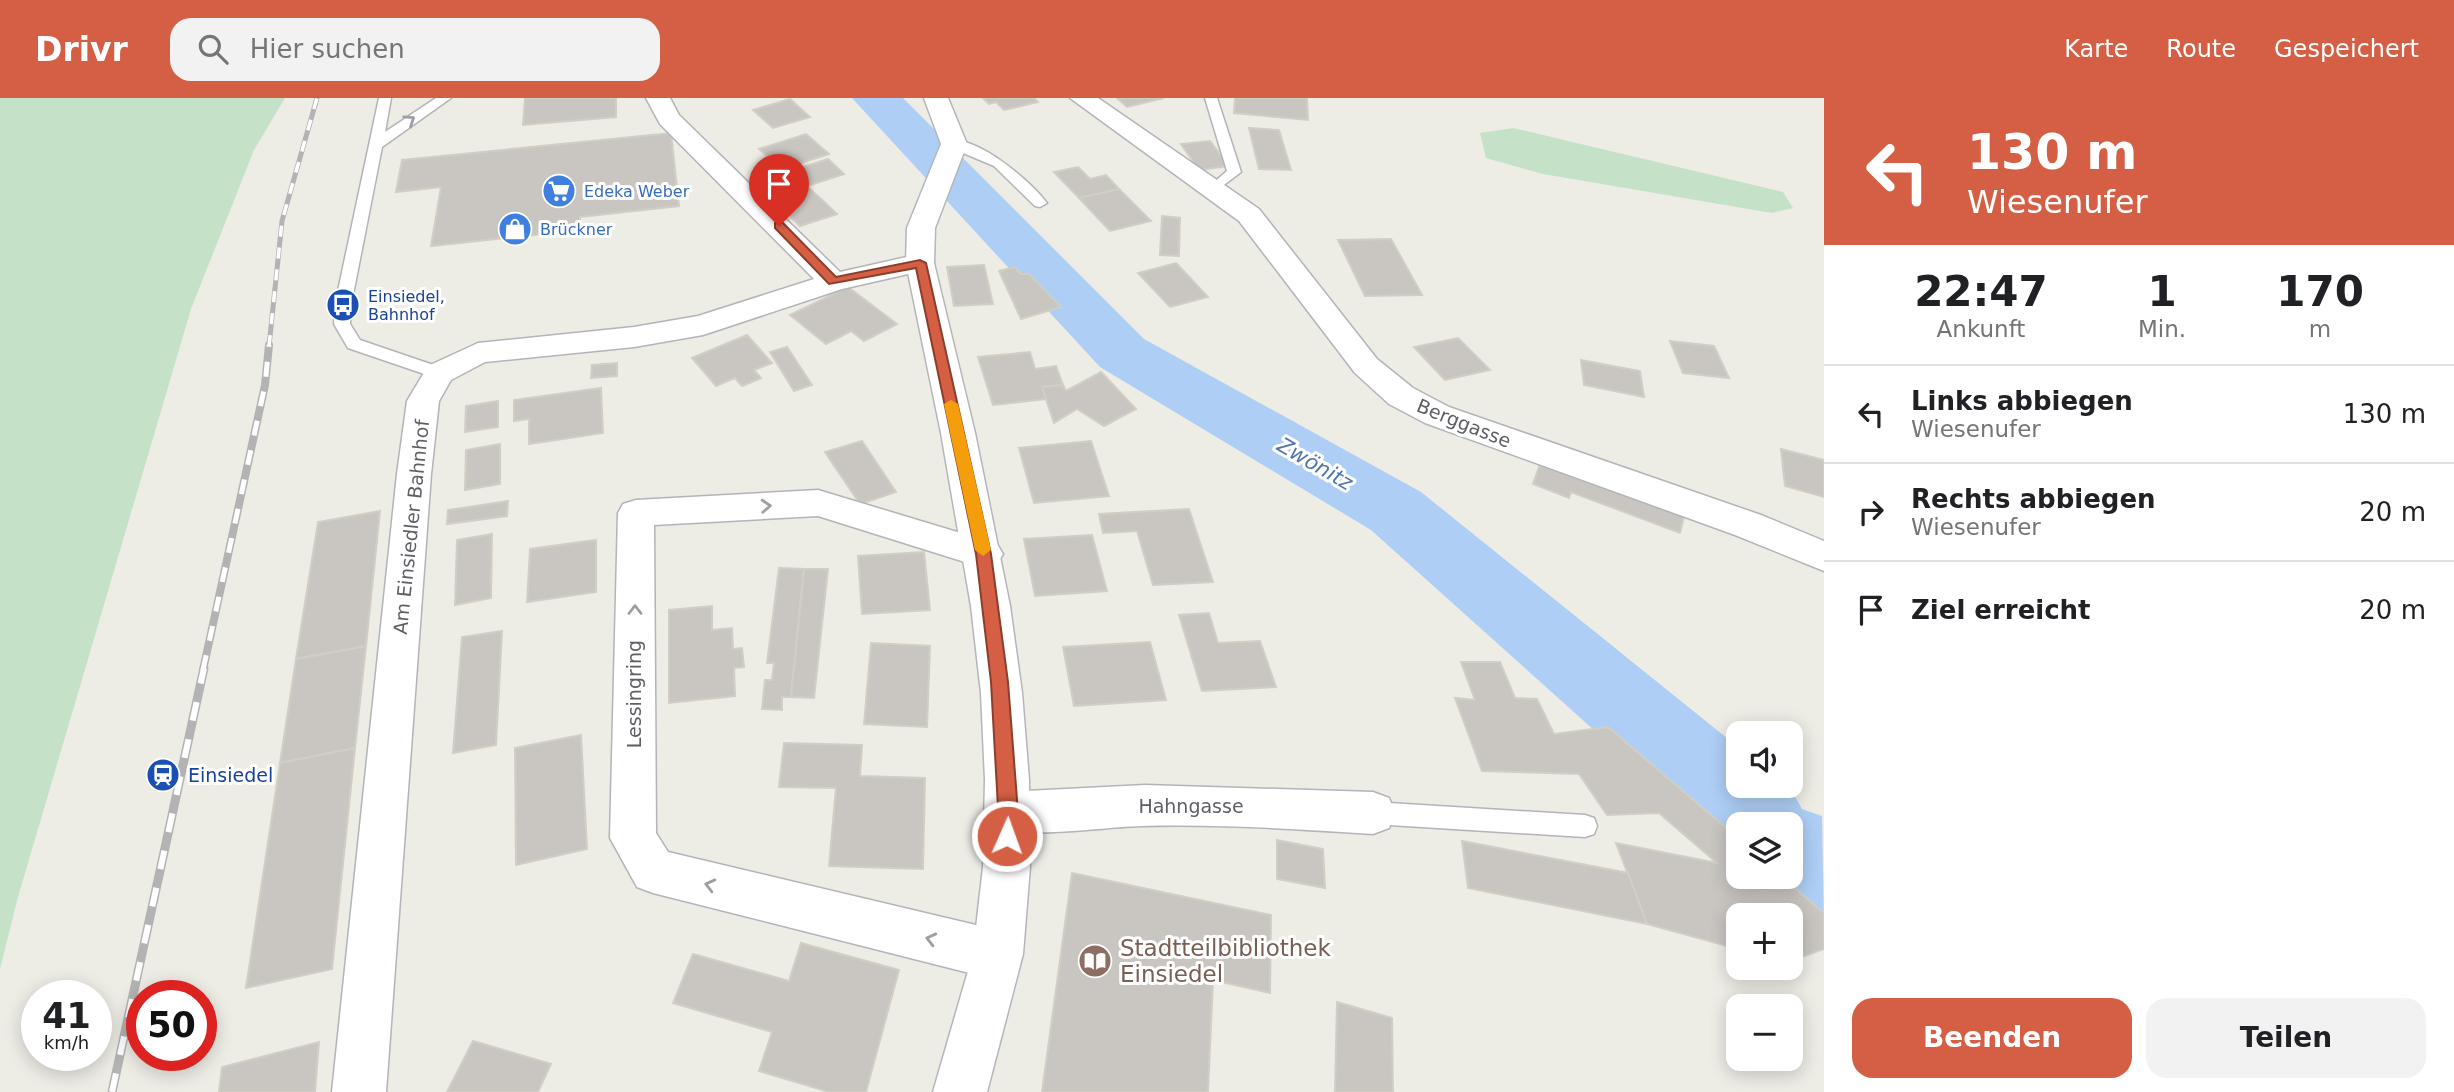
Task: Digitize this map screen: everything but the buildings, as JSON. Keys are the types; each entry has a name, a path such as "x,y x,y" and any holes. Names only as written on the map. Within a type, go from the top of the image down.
{"street":[{"path":"658,98 669,119 834,282"},
{"path":"936,98 954,144 938,191 921,228 920,263 984,554 999,682 1009,813 998,955 960,1092"},
{"name":"Berggasse","path":"1082,98 1249,215 1366,366 1401,396 1437,415 1748,525 1824,557"},
{"path":"419,367 478,353 634,337 703,325 834,282 920,263"},
{"name":"Am Einsiedler Bahnhof","path":"359,1092 414,474 424,401 419,367"},
{"name":"Lessingring","path":"984,554 818,503 636,513 633,838 653,871 998,955"},
{"name":"Hahngasse","path":"1009,813 1061,808 1231,804 1373,813"}],"lane":[{"path":"385,98 343,305 342,324 354,344 419,367"},
{"path":"376,145 410,119 445,98"},
{"path":"1211,98 1215,117 1232,153 1234,172 1212,190"},
{"path":"954,144 999,163 1040,203"},
{"path":"1373,813 1585,826"}],"green space":[{"path":"0,98 285,98 254,150 191,309 18,897 0,969"},
{"path":"1513,128 1783,192 1793,208 1772,213 1543,174 1486,158 1480,133"}],"waterway":[{"name":"Zwönitz","path":"876,98 1122,353 1396,511 1750,812"},
{"name":"Zwönitz","path":"1803,859 1824,879"}],"railway":[{"path":"269,346 282,221 317,98"},
{"path":"203,670 265,385 269,345"},
{"path":"112,1092 204,668"}],"slow traffic":[{"path":"951,404 983,550"}],"place":[{"name":"Edeka Weber","path":"559,191"},
{"name":"Brückner","path":"515,229"},
{"name":"Einsiedel, Bahnhof","path":"343,305"},
{"name":"Einsiedel","path":"163,775"},
{"name":"Stadtteilbibliothek Einsiedel","path":"1095,961"}],"route":[{"path":"779,226 834,282 920,263 984,554 999,682 1009,813 1007,836"}]}
